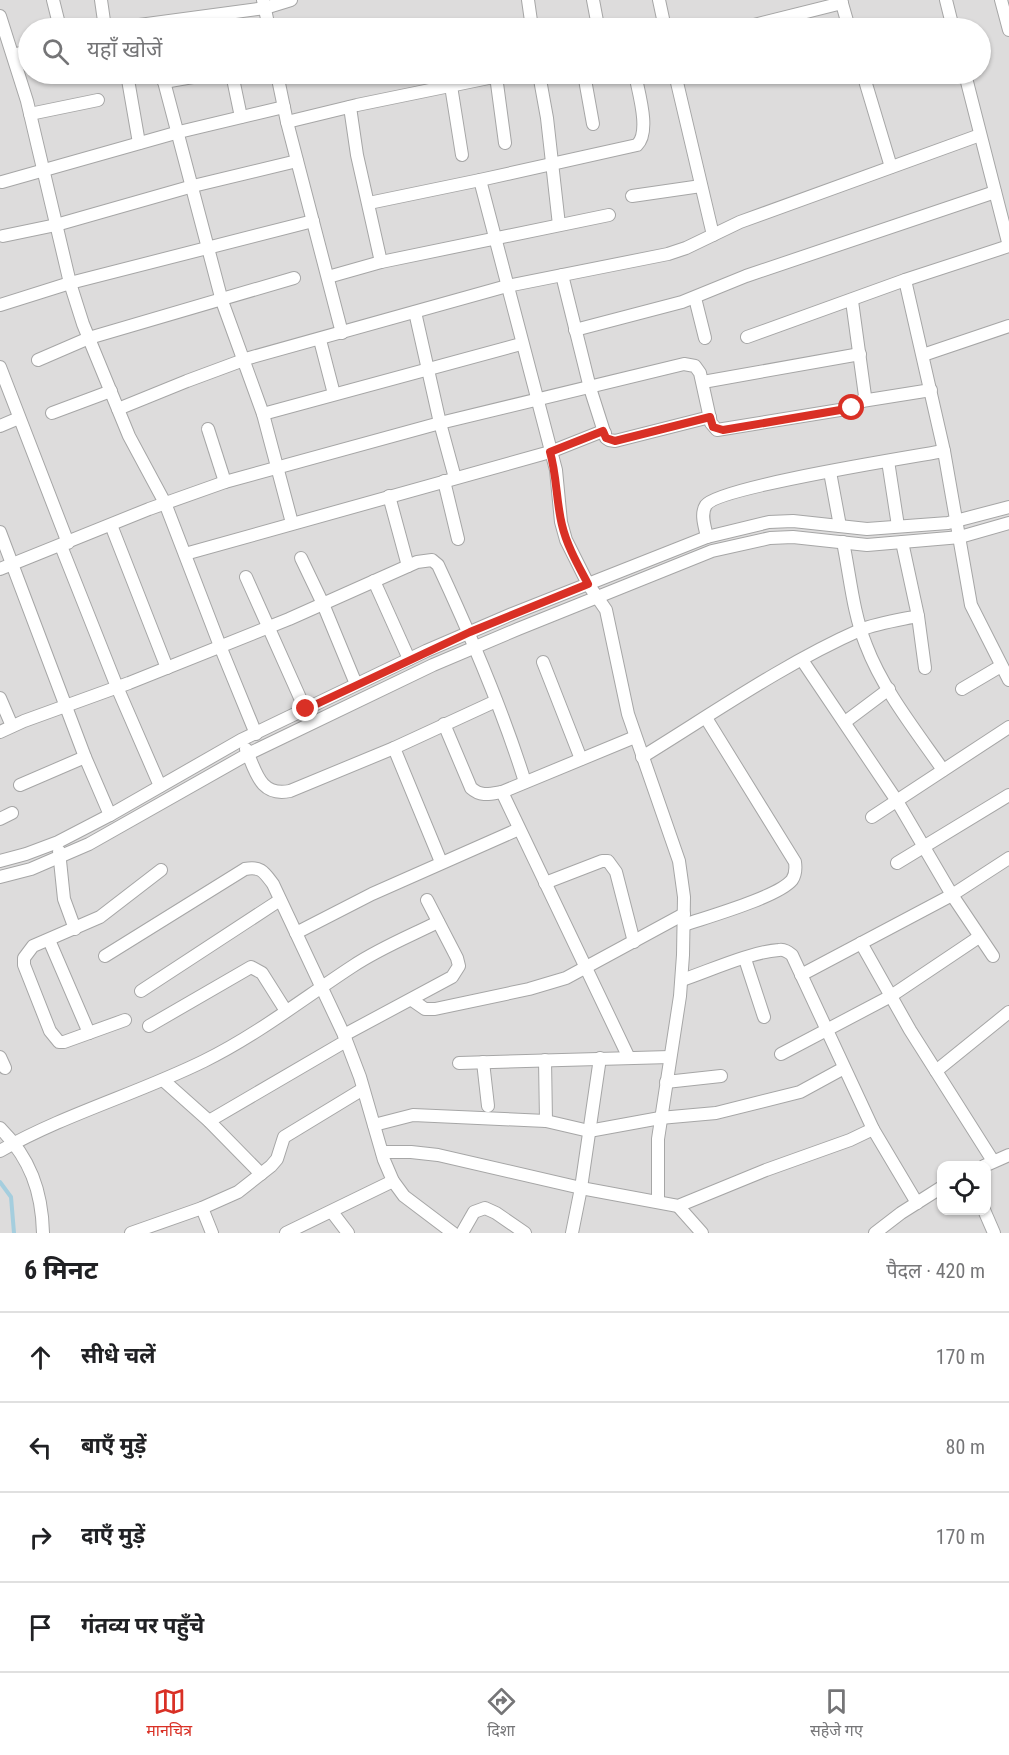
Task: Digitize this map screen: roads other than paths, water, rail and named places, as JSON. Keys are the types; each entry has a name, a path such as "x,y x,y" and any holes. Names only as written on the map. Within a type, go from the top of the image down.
{"street":[{"path":"53,0 58,18"},
{"path":"101,0 104,18"},
{"path":"191,18 291,0"},
{"path":"528,0 531,18"},
{"path":"593,0 596,18"},
{"path":"659,0 662,18"},
{"path":"946,0 950,18"},
{"path":"1001,0 1009,30"},
{"path":"780,18 841,2 846,18"},
{"path":"0,16 18,70"},
{"path":"14,55 18,54"},
{"path":"22,84 69,283 129,436 165,503 256,734"},
{"path":"129,84 139,143"},
{"path":"165,84 222,300 263,414 292,523"},
{"path":"234,84 241,117"},
{"path":"280,84 287,122 342,333"},
{"path":"287,122 460,84"},
{"path":"502,84 505,143"},
{"path":"540,84 559,225"},
{"path":"586,84 593,124"},
{"path":"369,203 628,148 642,141 644,133 636,84"},
{"path":"677,84 713,235"},
{"path":"866,84 891,167"},
{"path":"747,337 905,280 1009,246 967,84"},
{"path":"451,86 462,155"},
{"path":"30,114 98,100"},
{"path":"2,182 179,132 284,107"},
{"path":"350,107 357,155 381,262"},
{"path":"118,410 245,360 507,286 668,254 686,248 740,222 980,135"},
{"path":"3,236 56,225 193,186 297,160"},
{"path":"480,180 556,470 561,522 566,540 609,622 628,714 679,861 684,897 681,980 660,1118 658,1202"},
{"path":"632,196 701,186"},
{"path":"575,330 695,298 746,276 995,192"},
{"path":"328,277 381,262 609,215"},
{"path":"0,305 69,283 313,221"},
{"path":"562,275 590,388 606,438 615,441 710,417"},
{"path":"38,360 89,338 294,278"},
{"path":"905,280 944,452 971,605 1009,680"},
{"path":"695,298 705,338"},
{"path":"6,567 165,503 225,482 440,423 684,364 695,366 703,381 713,427 723,430 852,408 865,396 852,301"},
{"path":"415,312 440,423 458,539"},
{"path":"923,355 1009,326"},
{"path":"320,340 334,394"},
{"path":"263,414 522,344"},
{"path":"703,381 860,354"},
{"path":"0,367 117,687 160,786"},
{"path":"862,401 931,390"},
{"path":"52,413 111,391"},
{"path":"0,426 19,418"},
{"path":"208,429 225,482"},
{"path":"185,554 550,452 604,432"},
{"path":"707,537 703,514 705,506 719,497 830,471 944,452"},
{"path":"888,461 898,526"},
{"path":"830,471 840,526"},
{"path":"389,496 408,566"},
{"path":"0,861 58,842 241,740 409,659 470,632 707,537 769,522 793,521 867,529 958,522 1009,507"},
{"path":"0,877 59,859 118,829 248,754 475,646 712,551 749,542 793,537 867,545 960,537 1009,523"},
{"path":"111,525 167,668"},
{"path":"0,532 6,567 110,815"},
{"path":"843,542 860,630 874,664 943,770"},
{"path":"902,542 918,616 925,668"},
{"path":"301,558 356,684"},
{"path":"0,698 6,729 167,668 323,604 408,566 424,560 432,560 438,565 470,632 509,730 525,782"},
{"path":"246,577 306,709"},
{"path":"374,581 409,659"},
{"path":"642,757 802,660 860,630 918,616"},
{"path":"802,660 897,801 952,895 993,956"},
{"path":"543,662 581,759"},
{"path":"962,689 1001,666"},
{"path":"845,722 889,689"},
{"path":"241,740 263,786 269,791 279,793 290,791 394,748 496,701"},
{"path":"412,999 425,1010 435,1009 550,984 684,920 758,899 788,883 796,871 795,862 706,718"},
{"path":"444,724 471,788 483,795 502,792 635,737"},
{"path":"873,817 1009,727"},
{"path":"394,748 441,862"},
{"path":"20,785 85,757"},
{"path":"502,792 629,1058"},
{"path":"897,863 1009,795"},
{"path":"0,819 12,813"},
{"path":"296,933 372,894 519,829"},
{"path":"58,842 64,899 75,929"},
{"path":"545,883 602,861 608,861 616,872 634,942"},
{"path":"801,975 1007,864"},
{"path":"105,956 245,869 255,867 263,871 273,884 345,1038 393,1181 404,1197 453,1233"},
{"path":"124,1020 64,1042 54,1038 24,965 24,958 33,946 100,917 161,870"},
{"path":"141,991 280,900"},
{"path":"209,1121 345,1038 452,977 459,966 457,958 428,900"},
{"path":"7,1147 99,1104 163,1080 205,1061 373,954 438,922"},
{"path":"781,1054 891,996 980,937"},
{"path":"49,940 89,1033"},
{"path":"861,943 988,1161"},
{"path":"681,980 745,958 780,949 792,955 873,1129 917,1203"},
{"path":"745,958 764,1017"},
{"path":"148,1026 251,968 262,973 286,1011"},
{"path":"936,1071 1007,1020"},
{"path":"459,1063 670,1057"},
{"path":"572,1233 600,1059"},
{"path":"545,1060 546,1121"},
{"path":"483,1062 488,1106"},
{"path":"374,1125 413,1115 546,1121 589,1131 660,1118 716,1113 800,1092 844,1068"},
{"path":"666,1082 721,1076"},
{"path":"163,1080 209,1121 261,1174"},
{"path":"131,1233 202,1208 238,1192 276,1159 284,1137 363,1089"},
{"path":"0,1128 7,1147 33,1176 42,1208 42,1233"},
{"path":"382,1152 438,1155 581,1188 678,1206 873,1129"},
{"path":"991,1162 1009,1155"},
{"path":"286,1233 393,1181"},
{"path":"875,1233 937,1190"},
{"path":"678,1206 702,1233"},
{"path":"202,1208 212,1233"},
{"path":"462,1233 474,1212 485,1208 525,1233"},
{"path":"332,1212 348,1233"},
{"path":"986,1215 994,1233"}],"waterway":[{"path":"0,1182 11,1197 14,1233"}]}
